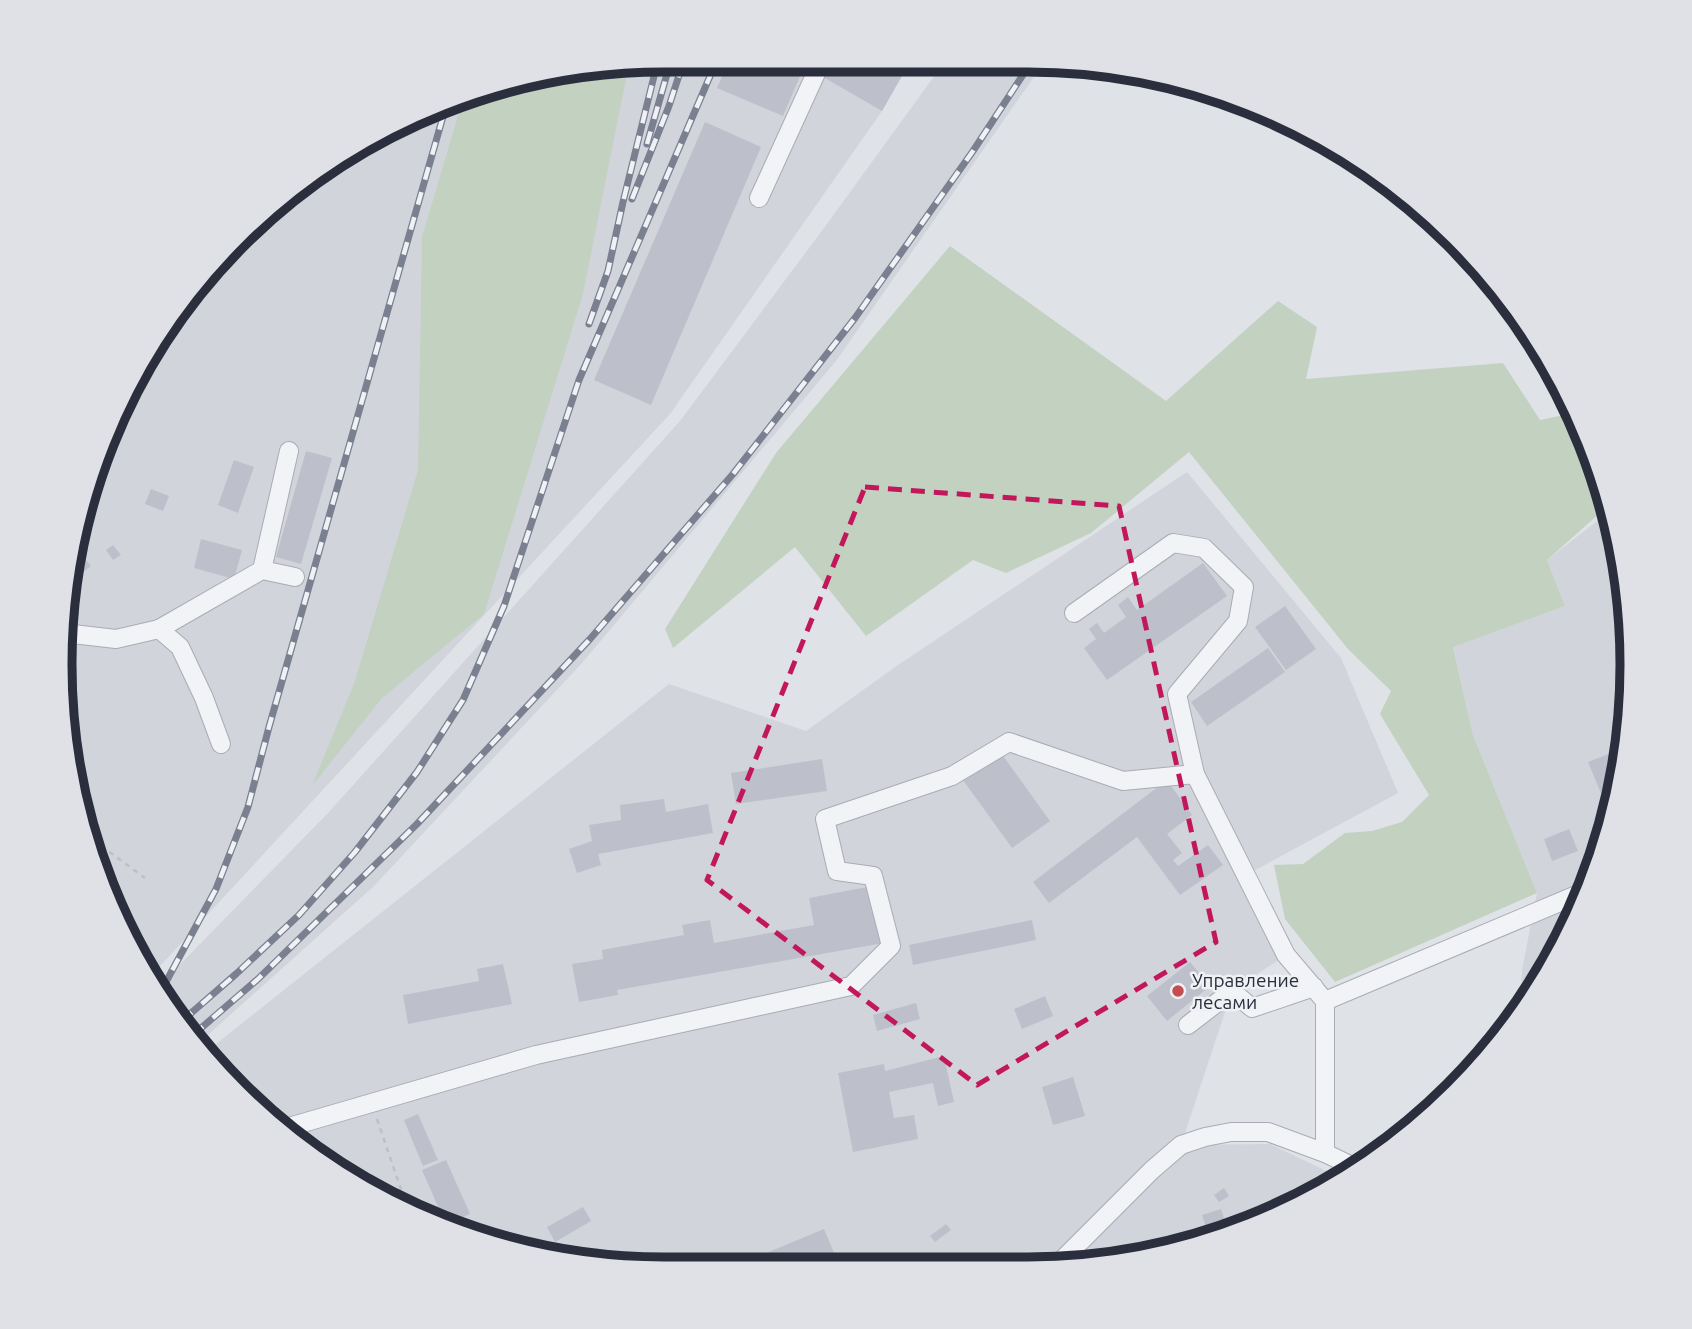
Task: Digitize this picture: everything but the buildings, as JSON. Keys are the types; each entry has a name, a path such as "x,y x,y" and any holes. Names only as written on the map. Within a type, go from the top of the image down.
{"street":[{"path":"759,198 817,72"},
{"path":"262,570 289,451"},
{"path":"1074,613 1172,543 1204,548 1244,587 1238,621 1177,694 1195,774 1286,955 1319,994 1325,1153"},
{"path":"73,634 116,639 159,629 262,570 295,577"},
{"path":"159,629 180,647 204,698 221,744"},
{"path":"293,1126 536,1055 851,986 891,946 873,876 837,871 825,819 951,776 1009,742 1123,781 1195,774"},
{"path":"1188,1025 1232,991 1252,1008 1319,994 1573,896"},
{"path":"1066,1256 1152,1170 1181,1145 1205,1137 1231,1132 1268,1132 1347,1163"}],"path":[{"path":"100,845 145,878"},
{"path":"371,1102 403,1197"}],"highlighted area":[{"path":"865,487 1119,506 1216,942 977,1085 707,880"}],"shaded area":[{"path":"904,72 882,111 670,414 157,970 133,927 103,855 83,780 73,703 73,626 77,587 83,549 103,474 133,402 151,368 194,304 245,245 304,194 368,151 438,117 511,92 549,83 626,73"},
{"path":"937,72 1037,72 836,361 582,663 374,886 205,1038 164,981 329,812 680,421"},
{"path":"1187,472 1341,658 1398,793 1246,875 1286,955 1232,991 1181,1145 1270,1144 1331,1173 1290,1196 1218,1226 1143,1246 1105,1252 1028,1257 664,1257 587,1252 549,1246 474,1226 402,1196 368,1178 304,1135 274,1110 245,1084 212,1047 669,684 806,731 898,665"},
{"path":"1602,518 1609,549 1619,626 1619,703 1609,780 1589,855 1559,927 1521,992 1522,970 1537,893 1473,735 1453,646 1565,606 1547,560"}],"green space":[{"path":"627,73 583,294 484,614 382,698 312,786 355,681 418,470 422,237 460,108 549,83"},
{"path":"950,246 1166,401 1278,301 1317,327 1306,379 1503,363 1540,420 1565,415 1589,474 1600,513 1547,560 1565,606 1453,647 1473,735 1537,893 1335,982 1285,919 1274,865 1303,864 1345,833 1372,831 1402,822 1429,795 1380,714 1391,691 1348,649 1189,452 1091,533 1006,573 973,560 866,636 795,547 673,648 665,629 776,453"}],"railway":[{"path":"589,324 608,271 655,72"},
{"path":"647,144 668,72"},
{"path":"632,199 680,72"},
{"path":"188,1016 299,915 355,852 417,772 463,700 504,606 579,380 712,72"},
{"path":"198,1030 258,979 417,824 590,639 733,474 855,318 973,151 1025,72"},
{"path":"165,983 216,889 248,807 443,115"}],"place":[{"name":"Управление лесами","path":"1178,991"}]}
